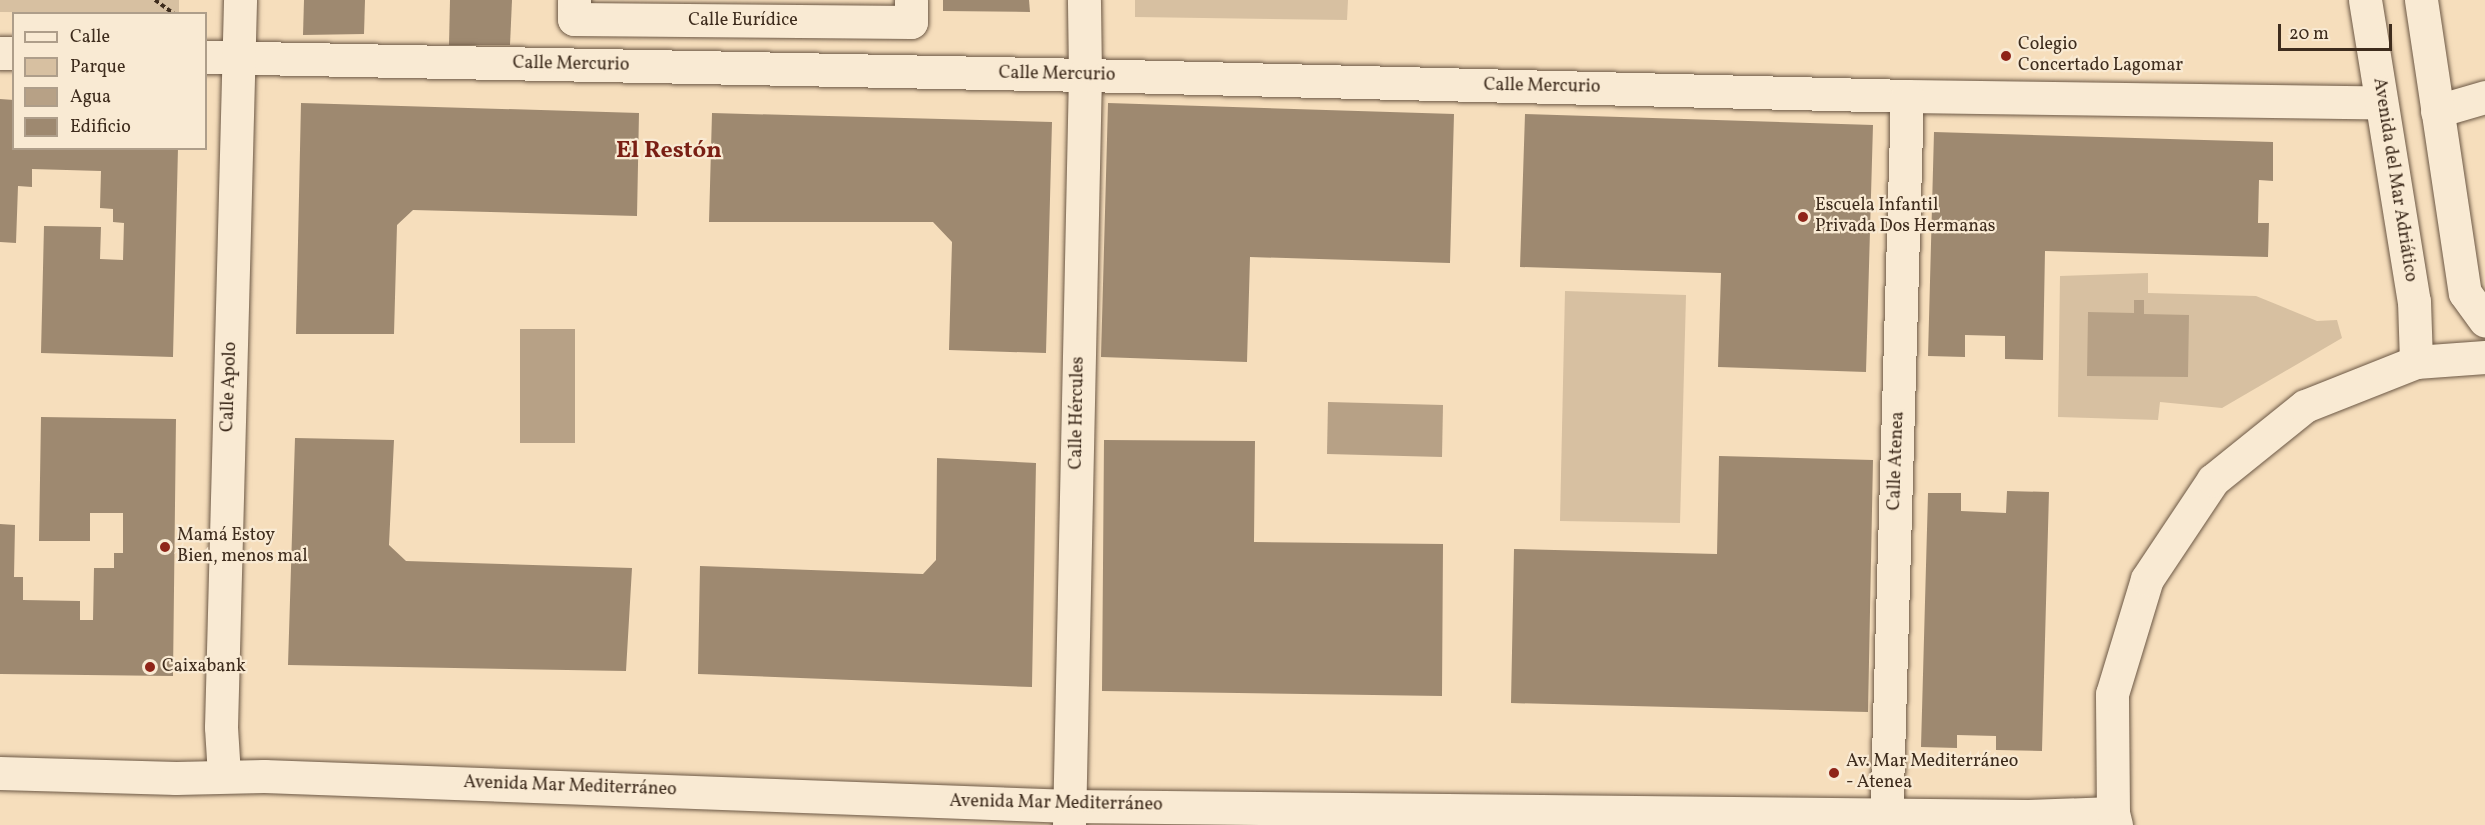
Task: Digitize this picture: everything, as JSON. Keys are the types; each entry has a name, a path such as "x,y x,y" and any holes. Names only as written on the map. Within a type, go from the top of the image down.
{"street":[{"name":"Calle Apolo","path":"224,775 221,727 240,0"},
{"name":"Calle Hércules","path":"1069,815 1085,75 1084,0"},
{"name":"Avenida del Mar Adriático","path":"2365,0 2414,301 2416,362"},
{"path":"2421,0 2465,293 2485,321"},
{"path":"573,65 574,10"},
{"name":"Calle Eurídice","path":"574,10 911,11"},
{"path":"911,11 912,72"},
{"name":"Calle Mercurio","path":"207,57 1085,75 1908,96 2381,103"},
{"name":"Calle Atenea","path":"1886,819 1908,96"},
{"path":"2438,111 2485,97"},
{"path":"2114,819 2112,694 2146,579 2213,480 2305,406 2416,362 2485,357"},
{"name":"Avenida Mar Mediterráneo","path":"0,772 176,778 224,775 1069,815 1886,819 2028,816 2114,819"}],"path":[{"path":"155,0 171,12"}],"green space":[{"path":"0,0 179,0 179,12 0,12"},
{"path":"1135,0 1348,0 1347,20 1135,17"},
{"path":"2148,273 2148,293 2256,296 2317,321 2337,320 2342,338 2222,408 2160,402 2158,420 2058,417 2060,276"},
{"path":"1565,291 1686,295 1680,523 1560,521"}],"water":[{"path":"2134,300 2144,300 2144,314 2189,315 2188,377 2087,376 2088,312 2134,313"},
{"path":"520,329 575,329 575,443 520,443"},
{"path":"1328,402 1443,405 1442,457 1327,454"}],"building":[{"path":"304,0 365,0 364,34 303,35"},
{"path":"450,0 512,0 510,45 449,45"},
{"path":"943,0 1029,0 1030,12 943,11"},
{"path":"0,99 12,100 12,150 178,150 173,357 41,353 44,226 101,227 100,259 123,260 124,223 113,222 113,209 100,208 101,171 32,169 32,187 18,186 16,243 0,242"},
{"path":"301,103 639,113 637,216 413,210 397,225 394,334 296,334"},
{"path":"1108,103 1454,114 1450,263 1250,257 1247,362 1101,357"},
{"path":"712,113 1052,122 1046,353 949,350 952,242 933,222 709,222"},
{"path":"1525,114 1873,125 1866,372 1718,367 1721,273 1520,267"},
{"path":"1934,132 2273,142 2273,181 2259,180 2258,223 2269,223 2268,257 2045,251 2043,360 2005,359 2005,336 1965,335 1965,357 1928,356"},
{"path":"41,417 176,419 173,676 0,674 0,524 15,525 14,577 23,577 23,600 80,601 80,620 93,620 94,568 114,568 114,553 123,553 123,513 90,513 90,541 39,541"},
{"path":"295,438 394,440 389,545 406,561 632,568 626,671 288,665"},
{"path":"1104,440 1255,441 1254,542 1443,544 1442,696 1102,691"},
{"path":"1719,456 1873,460 1868,712 1511,703 1514,549 1717,554"},
{"path":"937,458 1036,463 1032,687 698,674 700,566 923,574 936,560"},
{"path":"2007,491 2049,492 2042,751 1996,750 1996,736 1957,735 1957,748 1921,747 1928,493 1961,493 1961,511 2006,513"}],"place":[{"name":"Colegio Concertado Lagomar","path":"2006,56"},
{"name":"Escuela Infantil Privada Dos Hermanas","path":"1803,217"},
{"name":"Mamá Estoy Bien, menos mal","path":"165,547"},
{"name":"Caixabank","path":"150,667"},
{"name":"Av. Mar Mediterráneo - Atenea","path":"1834,773"}],"district":[{"name":"El Restón","path":"669,152"}]}
